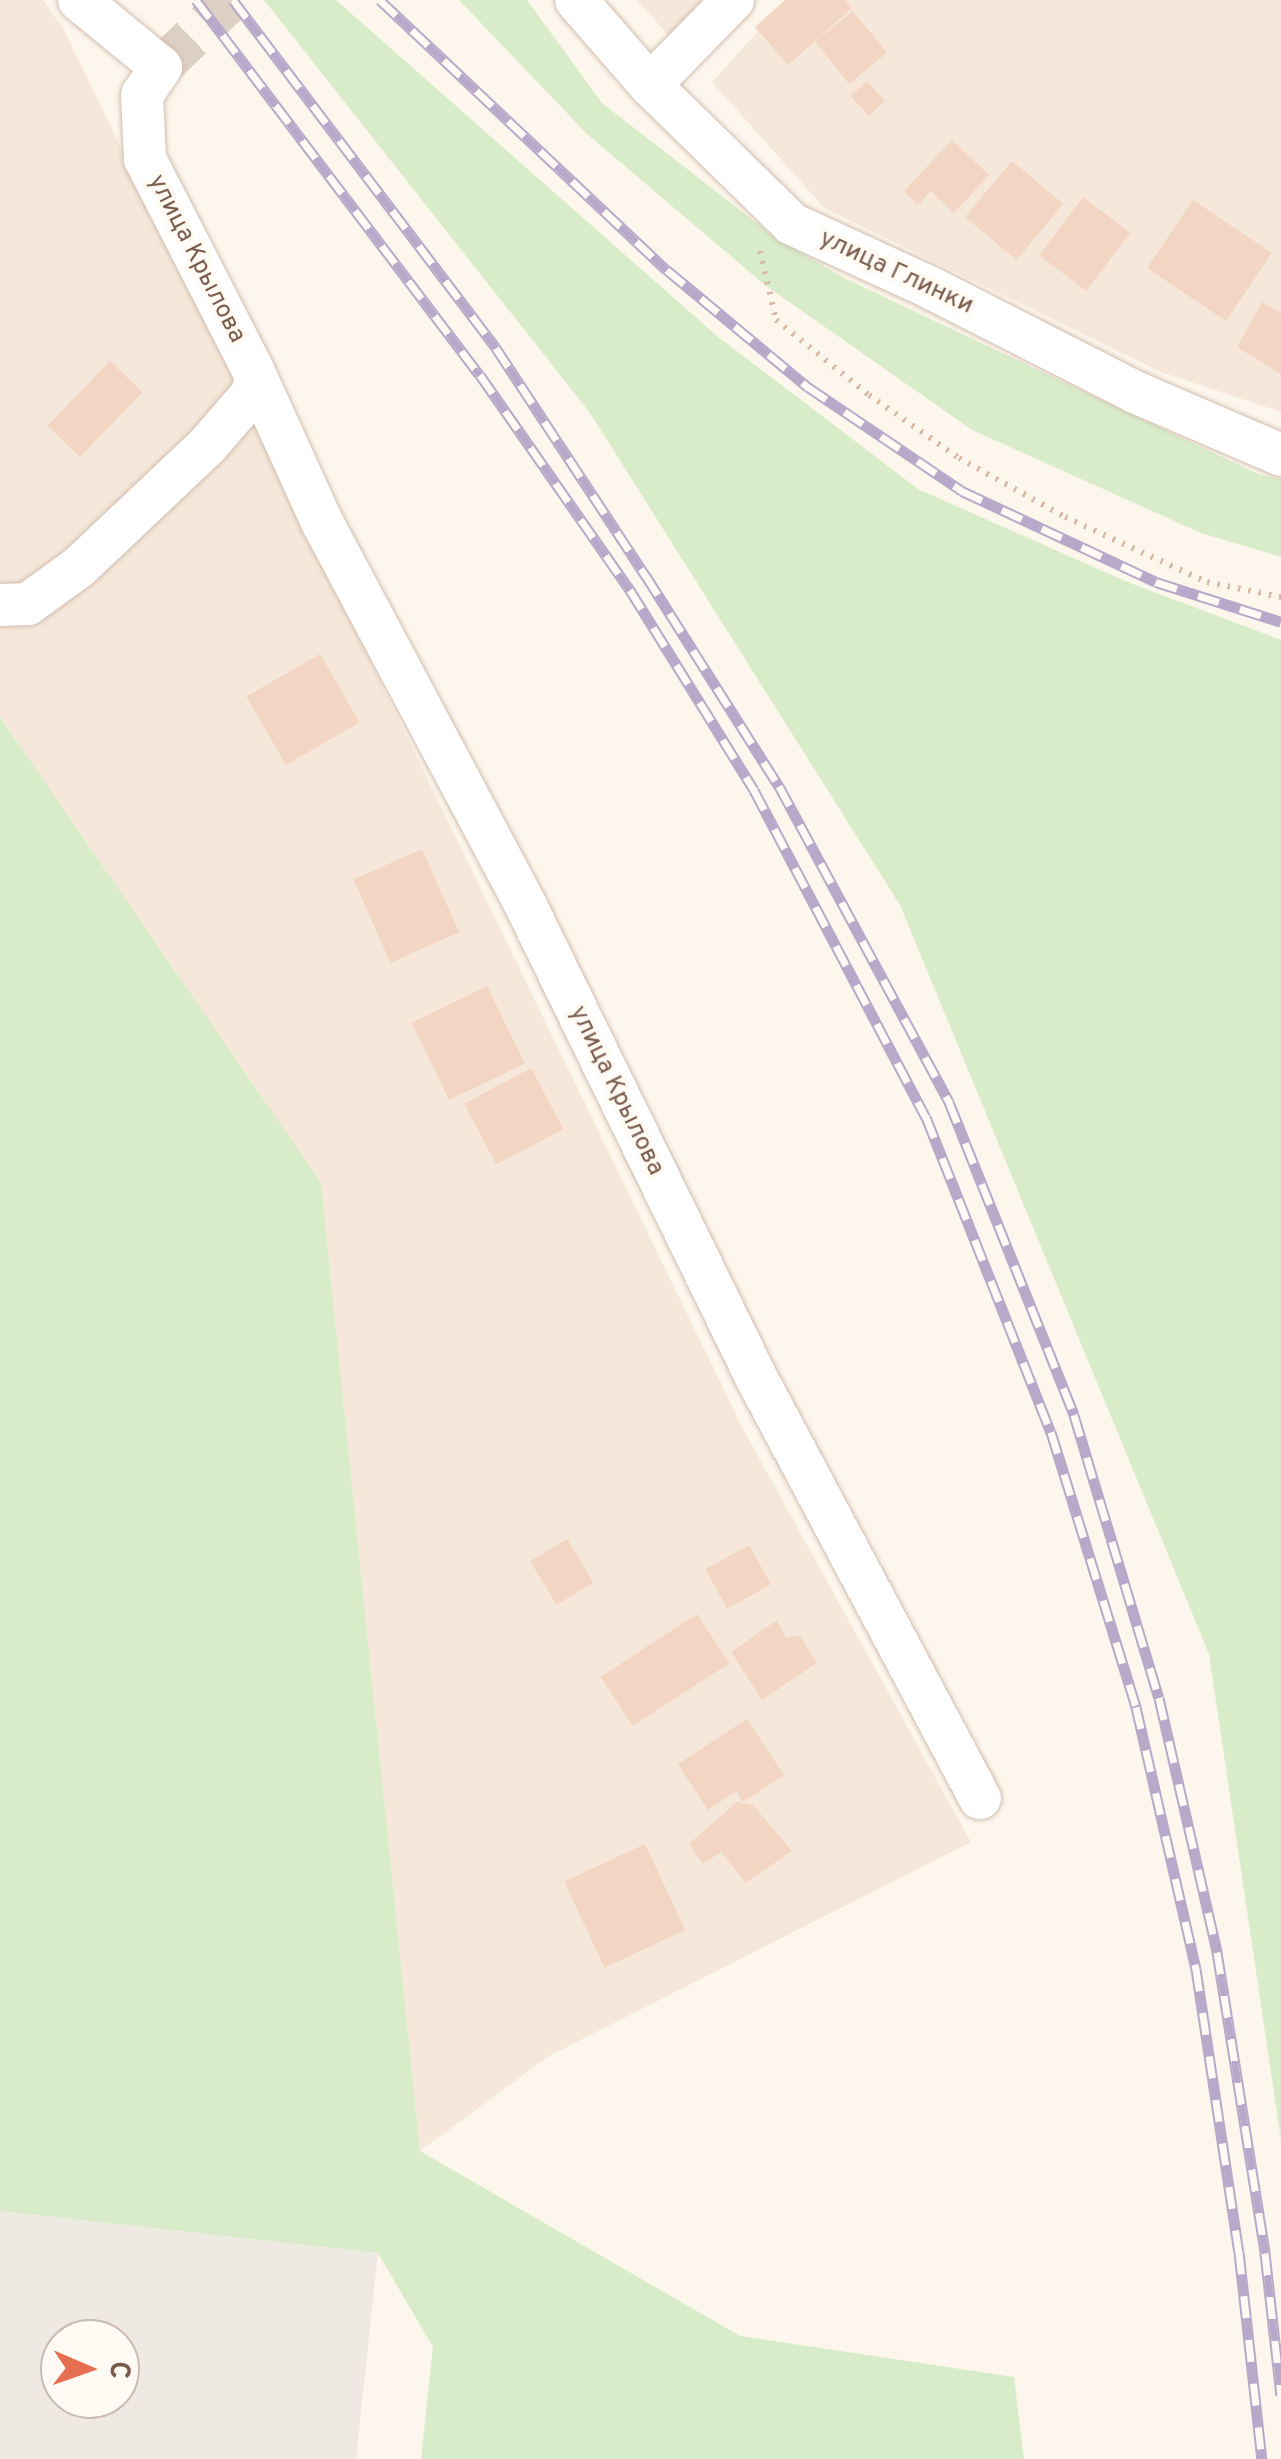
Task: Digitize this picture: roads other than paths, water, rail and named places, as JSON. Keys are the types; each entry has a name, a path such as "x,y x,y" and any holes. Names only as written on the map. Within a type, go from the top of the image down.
{"street":[{"name":"улица Крылова","path":"80,0 161,66 142,95 146,160 322,522 526,906 756,1378 980,1798"},
{"name":"улица Глинки","path":"576,0 650,85 792,224 933,289 1135,392 1281,455"},
{"path":"650,85 732,0"},
{"path":"0,605 28,604 80,566 207,446 251,395 256,382"}],"tunnel":[{"path":"161,67 231,0"}],"railway":[{"path":"196,0 480,375 630,590 754,790 926,1117 1051,1432 1136,1707 1196,1969 1239,2252 1262,2459"},
{"path":"233,0 496,348 646,576 779,786 949,1102 1074,1415 1159,1698 1217,1952 1265,2253 1281,2395"},
{"path":"380,0 667,270 808,387 962,491 1156,582 1281,622"}]}
